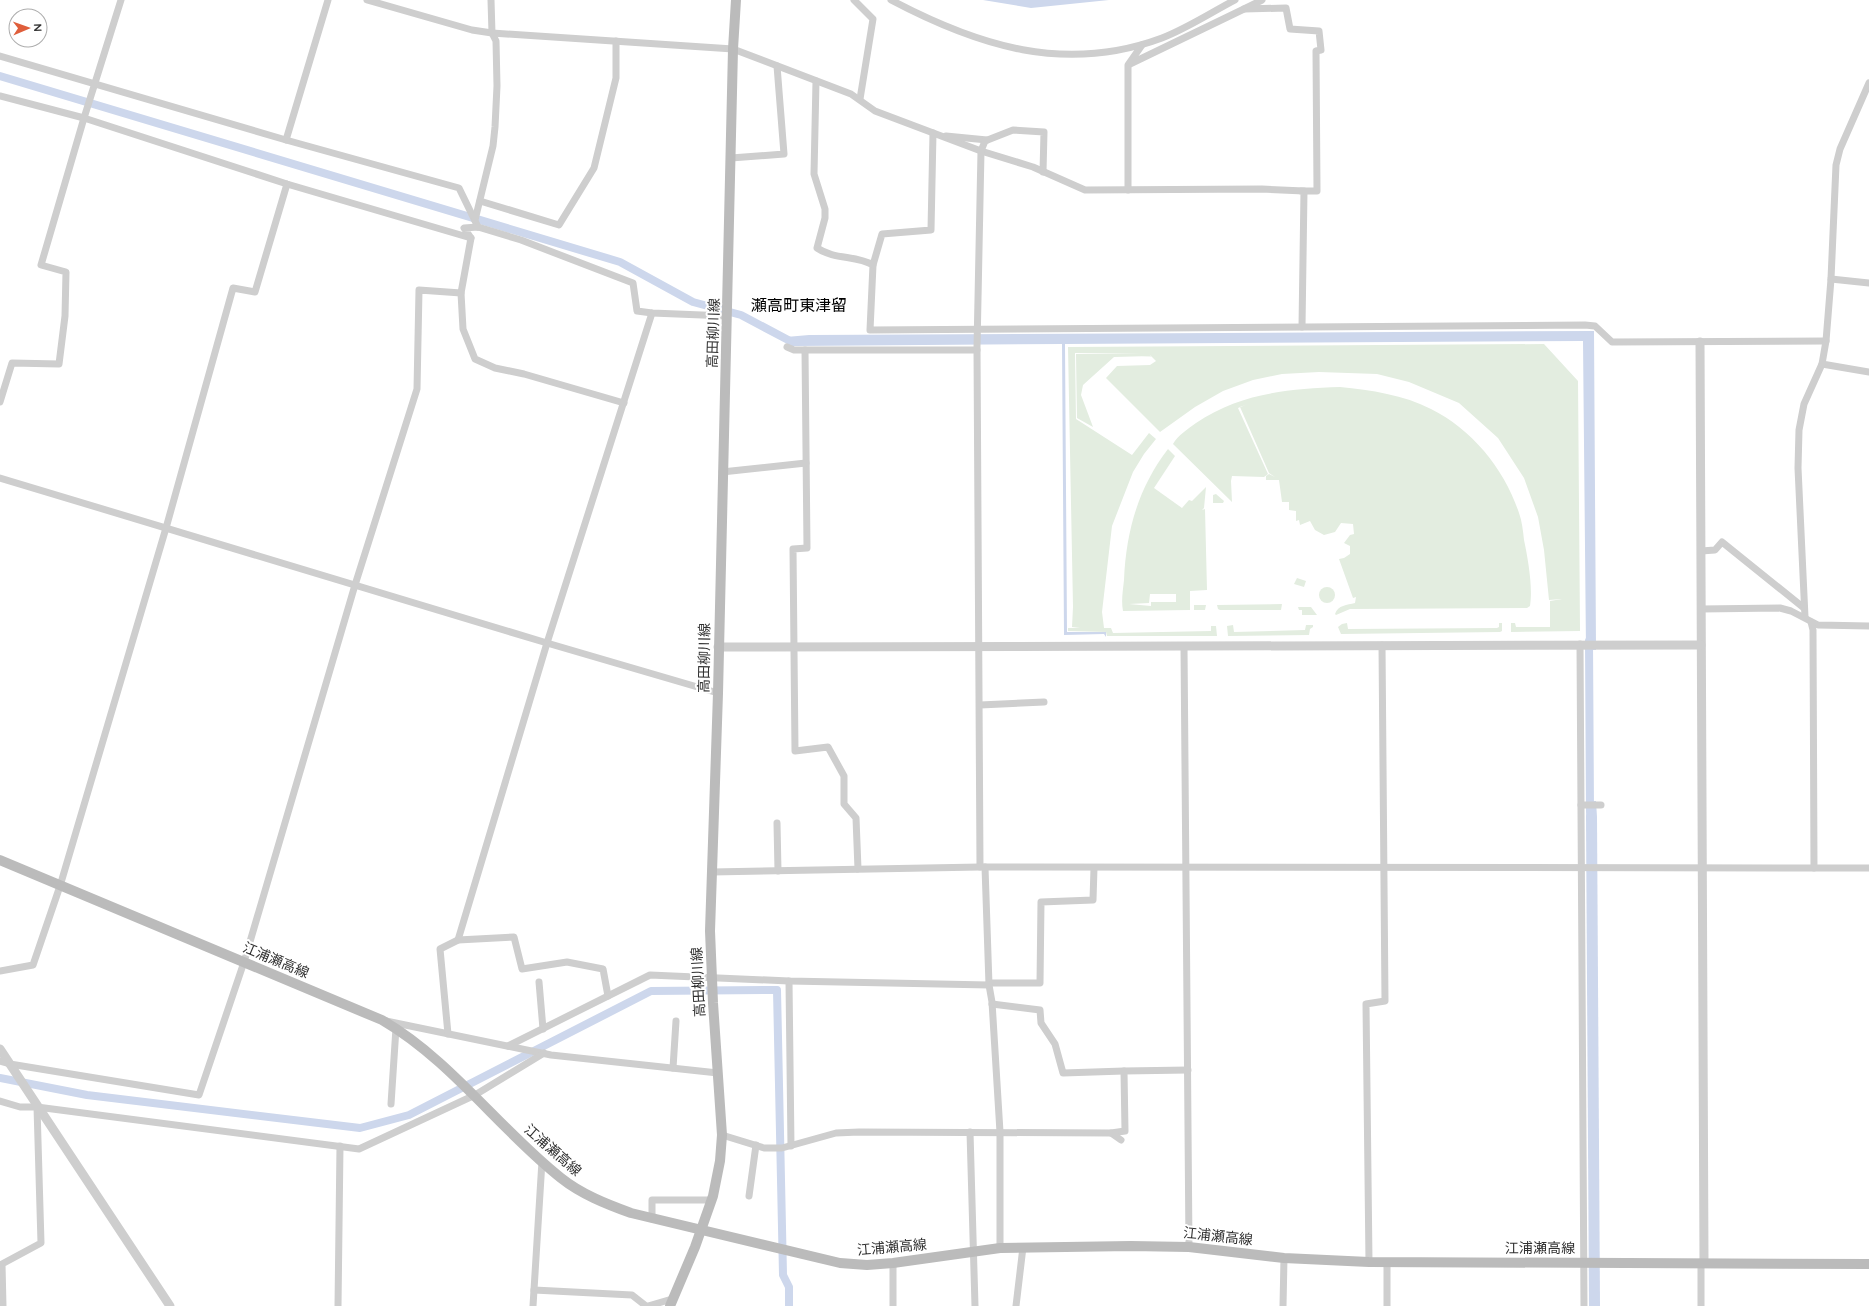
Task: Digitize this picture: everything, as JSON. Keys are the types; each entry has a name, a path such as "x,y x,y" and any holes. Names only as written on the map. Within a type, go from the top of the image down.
{"main road":[{"name":"高田柳川線","path":"671,1302 702,1231 712,1200 720,1161 722,1134 712,979 712,872 718,693 733,49 736,0"},
{"name":"江浦瀬高線","path":"0,860 382,1020 396,1028 452,1073 542,1161 561,1178 586,1194 631,1213 652,1219 798,1254 840,1263 867,1265 893,1263 1000,1248 1130,1246 1189,1247 1284,1258 1369,1262 1702,1262 1869,1264"}],"street":[{"path":"0,402 12,363 59,364 65,316 66,272 41,265 120,0"},
{"path":"286,140 328,0"},
{"path":"367,0 472,30 492,33 733,49 851,94 875,111 981,151 1007,158 1085,190 1262,189 1317,191 1316,51 1321,50 1320,31 1290,29 1286,8 1244,9"},
{"path":"476,223 496,126 496,42 492,33 491,0"},
{"path":"854,0 873,19 860,99"},
{"path":"891,0 964,33 1008,48 1053,54 1098,54 1142,45 1164,38 1235,0"},
{"path":"1128,65 1262,0"},
{"path":"480,201 559,225 594,168 616,78 616,41"},
{"path":"1128,190 1128,65 1142,45"},
{"path":"0,56 286,140 459,188 476,223"},
{"path":"731,158 784,154 777,66"},
{"path":"816,81 814,174 825,209 825,218 816,248 828,255 862,260 873,265"},
{"path":"1805,617 1798,468 1799,430 1804,404 1822,364 1826,341 1831,279 1836,165 1840,149 1869,84"},
{"path":"0,96 84,118 287,184 471,238"},
{"path":"1000,1248 1000,1132 992,1003 989,984 983,867 979,646 977,329 981,151 985,140 1013,130 1044,132 1043,172"},
{"path":"936,134 930,230 882,234 873,265 870,330 1585,325 1595,326 1612,342 1826,341"},
{"path":"936,134 988,140"},
{"path":"0,971 33,965 60,886 166,528 234,288 255,292 287,184"},
{"path":"1300,191 1304,191 1302,327"},
{"path":"624,403 524,374 495,368 475,359 464,329 461,293 471,238 464,228 476,223 633,283 637,311 727,316"},
{"path":"1831,279 1869,283"},
{"path":"0,1061 13,1067 199,1095 244,962 355,585 417,389 419,290 461,293"},
{"path":"458,940 547,643 652,313"},
{"path":"1700,342 1702,867 1701,1306"},
{"path":"787,347 794,350 977,349"},
{"path":"805,350 807,548 793,549 795,751 828,747 844,776 844,804 856,818 858,869"},
{"path":"1822,364 1869,372"},
{"path":"722,472 806,463"},
{"path":"0,478 718,693"},
{"path":"1700,551 1715,550 1722,542 1804,608"},
{"path":"1701,609 1780,608 1805,617 1811,622 1827,625 1869,626"},
{"path":"1811,622 1813,630 1814,868"},
{"path":"718,647 1582,644 1701,645"},
{"path":"1582,644 1586,1262 1584,1306"},
{"path":"1369,1262 1366,1004 1385,1002 1382,645"},
{"path":"1184,646 1189,1247"},
{"path":"980,705 1044,702"},
{"path":"1584,805 1598,805"},
{"path":"777,823 778,871"},
{"path":"712,872 983,867 1869,868"},
{"path":"511,1047 543,1029 650,975 712,979 789,981 1040,984 1041,902 1093,900 1094,868"},
{"path":"448,1034 440,949 458,940 514,937 522,969 568,962 603,969 608,996"},
{"path":"789,981 794,1145"},
{"path":"540,982 543,1029"},
{"path":"992,1003 1040,1010 1041,1023 1055,1044 1063,1074 1188,1070"},
{"path":"382,1020 548,1054 718,1073"},
{"path":"673,1068 676,1021"},
{"path":"391,1104 396,1028"},
{"path":"0,1049 170,1306"},
{"path":"0,1101 20,1107 35,1104 359,1149 548,1054"},
{"path":"722,1134 764,1148 794,1145 836,1133 1111,1133 1125,1131 1124,1071"},
{"path":"3,1306 1,1288 2,1264 41,1243 35,1104"},
{"path":"970,1132 975,1306"},
{"path":"1111,1133 1120,1140"},
{"path":"749,1196 756,1145"},
{"path":"338,1306 340,1146"},
{"path":"533,1306 542,1161"},
{"path":"652,1219 652,1200 712,1200"},
{"path":"1016,1306 1023,1248"},
{"path":"1283,1306 1284,1258"},
{"path":"1387,1262 1387,1306"},
{"path":"893,1263 893,1306"},
{"path":"534,1290 632,1295 647,1306 671,1302"}],"shaded area":[{"path":"1544,344 1578,381 1580,631 1511,632 1511,623 1515,623 1516,627 1550,627 1550,601 1562,599 1549,600 1544,550 1538,517 1524,478 1498,438 1459,403 1409,382 1377,374 1319,372 1282,374 1253,380 1223,391 1195,407 1160,432 1106,378 1117,366 1150,365 1156,361 1151,356 1114,357 1083,385 1081,395 1093,427 1077,418 1076,354 1142,353 1075,353 1076,419 1132,455 1149,433 1156,439 1144,454 1133,472 1112,526 1102,612 1104,628 1111,628 1113,633 1211,631 1211,626 1216,626 1217,636 1107,636 1106,632 1068,631 1068,628 1080,628 1072,627 1073,607 1068,347"},
{"path":"1340,387 1375,392 1410,400 1446,417 1473,439 1485,452 1496,466 1513,497 1521,519 1531,590 1530,606 1527,608 1350,609 1336,615 1336,611 1341,607 1355,603 1356,597 1353,598 1339,559 1350,554 1350,546 1344,543 1350,535 1354,534 1353,524 1341,523 1335,532 1324,535 1315,530 1310,521 1300,525 1299,520 1296,521 1296,511 1289,510 1289,502 1282,502 1279,480 1266,480 1266,476 1269,474 1275,477 1269,473 1240,407 1238,408 1268,474 1264,477 1232,476 1232,502 1173,444 1180,435 1196,423 1230,405 1265,394 1283,391"},
{"path":"1168,449 1175,456 1154,488 1182,508 1189,500 1192,501 1206,487 1204,508 1202,510 1205,509 1207,590 1190,591 1190,610 1123,611 1122,599 1125,562 1131,528 1141,495","holes":["1150,594 1176,594 1176,602 1151,602 1151,606 1129,604 1149,603"]},
{"path":"1216,494 1224,501 1223,503 1213,503 1213,495"},
{"path":"1297,578 1306,581 1304,587 1294,584"},
{"path":"1324,587 1330,587 1335,592 1333,601 1330,603 1324,603 1319,598 1319,592"},
{"path":"1282,604 1281,610 1220,610 1218,609 1217,605"},
{"path":"1194,605 1206,605 1205,610 1194,610"},
{"path":"1298,607 1311,607 1317,615 1302,615 1302,610 1299,610"},
{"path":"1347,623 1348,629 1497,628 1499,627 1499,623 1502,623 1502,631 1341,634 1338,627"},
{"path":"1233,625 1234,632 1305,630 1306,625 1313,625 1313,627 1310,629 1309,635 1228,636 1227,626"}],"water":[{"path":"983,0 1109,0 1031,8"},
{"path":"1594,331 1596,650 1586,650 1583,341 1065,344 1067,632 1106,632 1106,637 1104,634 1064,635 1062,344 796,346 784,341 786,337 809,335"},
{"path":"1587,801 1596,801 1597,817 1600,1306 1589,1306"}],"waterway":[{"path":"0,76 620,262 693,302 741,315 792,342 796,342"},
{"path":"1589,641 1590,811"},
{"path":"0,1078 87,1095 360,1128 409,1115 651,991 777,990 783,1275 789,1287 789,1306"}],"district":[{"name":"瀬高町東津留","path":"799,305"}]}
